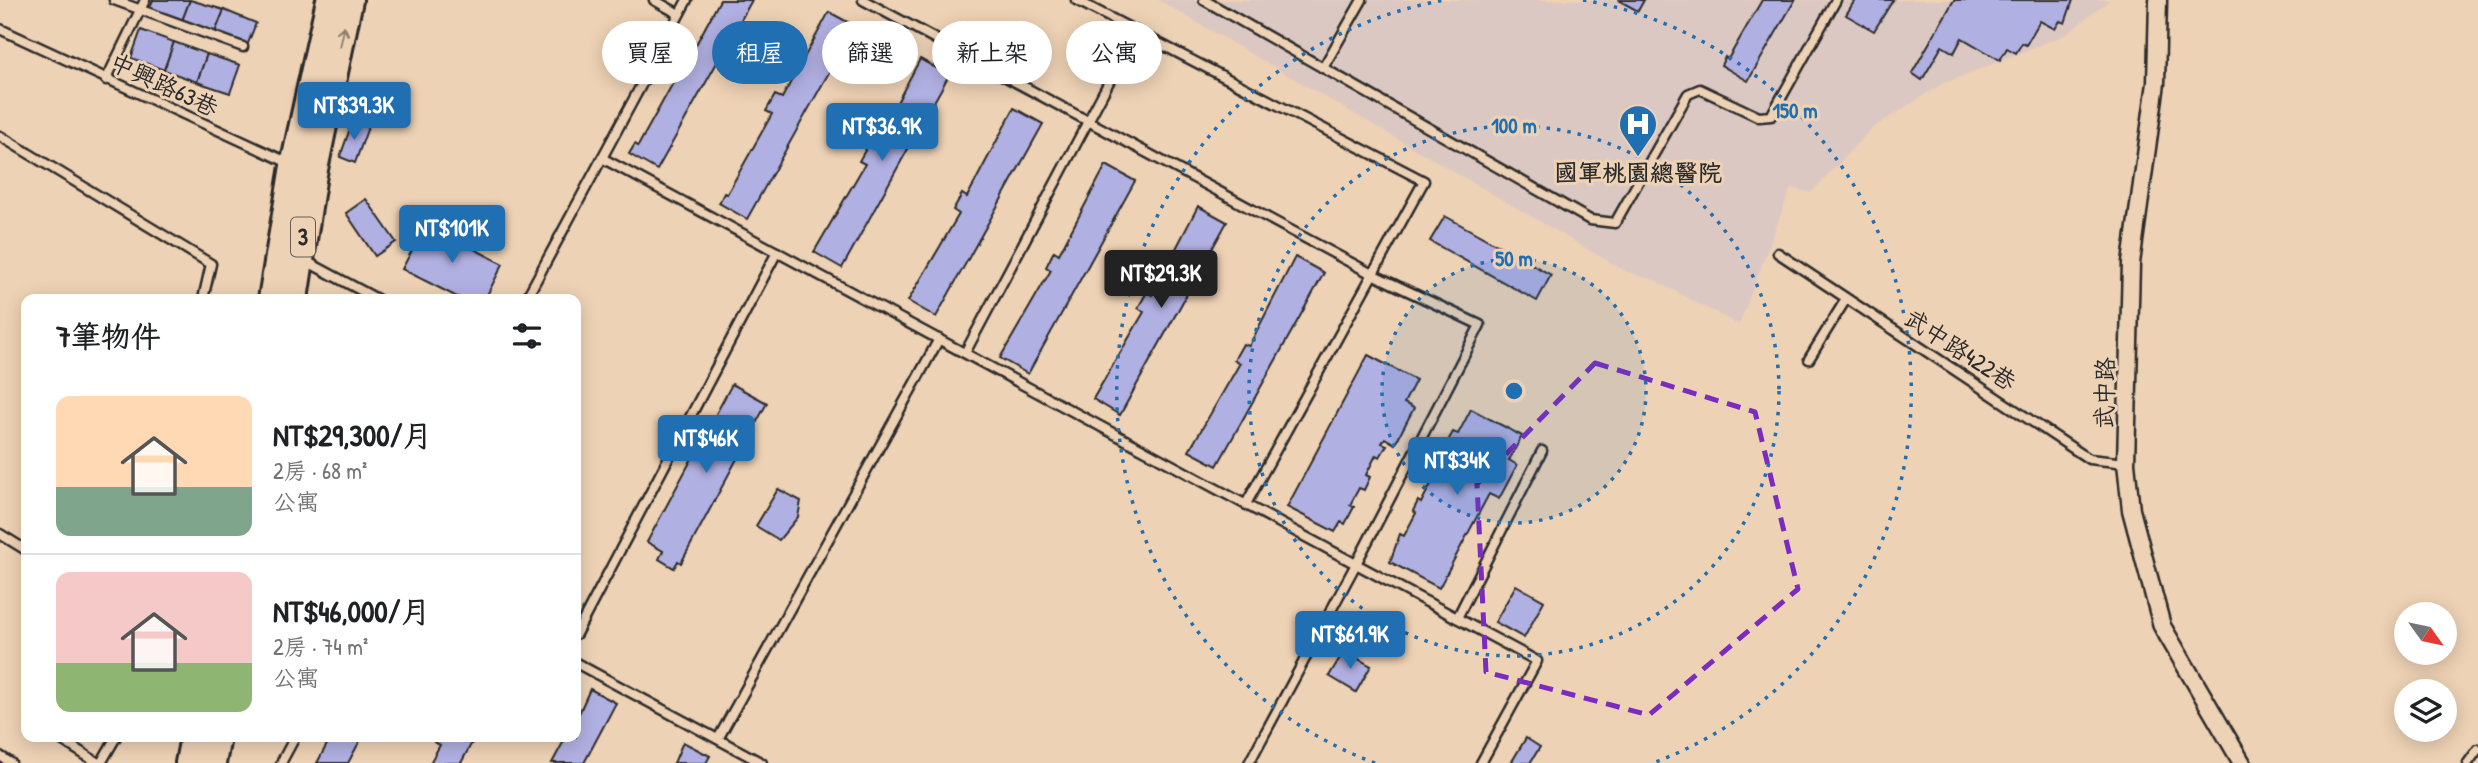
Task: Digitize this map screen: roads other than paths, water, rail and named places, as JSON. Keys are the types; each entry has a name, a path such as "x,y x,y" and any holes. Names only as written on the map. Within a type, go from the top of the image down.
{"main road":[{"name":"3","path":"274,294 290,252 330,0"},
{"name":"3","path":"304,170 349,0"},
{"name":"3","path":"290,252 294,294"},
{"path":"189,763 193,742"},
{"path":"212,763 216,742"}],"street":[{"name":"武中路","path":"2158,0 2156,83 2131,264 2126,463 2131,510 2162,626 2242,763"}],"lane":[{"path":"114,0 243,47"},
{"path":"106,80 145,0"},
{"path":"654,0 679,14"},
{"path":"529,294 687,0"},
{"path":"863,0 1373,274 1480,325 1249,763"},
{"path":"1076,0 1117,21"},
{"path":"1204,0 1590,220 1615,223 1688,94 1700,89 1759,117 1772,116 1836,0"},
{"path":"1323,68 1362,0"},
{"name":"中興路63巷","path":"0,29 304,170"},
{"path":"1162,45 1424,181 1245,504"},
{"path":"965,353 1107,84"},
{"path":"0,136 211,264 204,294"},
{"path":"603,158 1537,661 1481,763"},
{"path":"581,625 776,251"},
{"path":"290,252 368,294"},
{"name":"武中路422巷","path":"1778,253 2089,459 2126,463"},
{"path":"1809,359 1846,299"},
{"path":"718,739 939,339"},
{"path":"1457,618 1542,451"},
{"path":"0,534 21,547"},
{"path":"581,666 762,763"},
{"path":"65,742 99,763 113,742"},
{"path":"281,763 292,742"},
{"path":"2468,763 2478,749"},
{"path":"0,756 11,763"}],"place":[{"name":"國軍桃園總醫院","path":"1638,158"}]}
